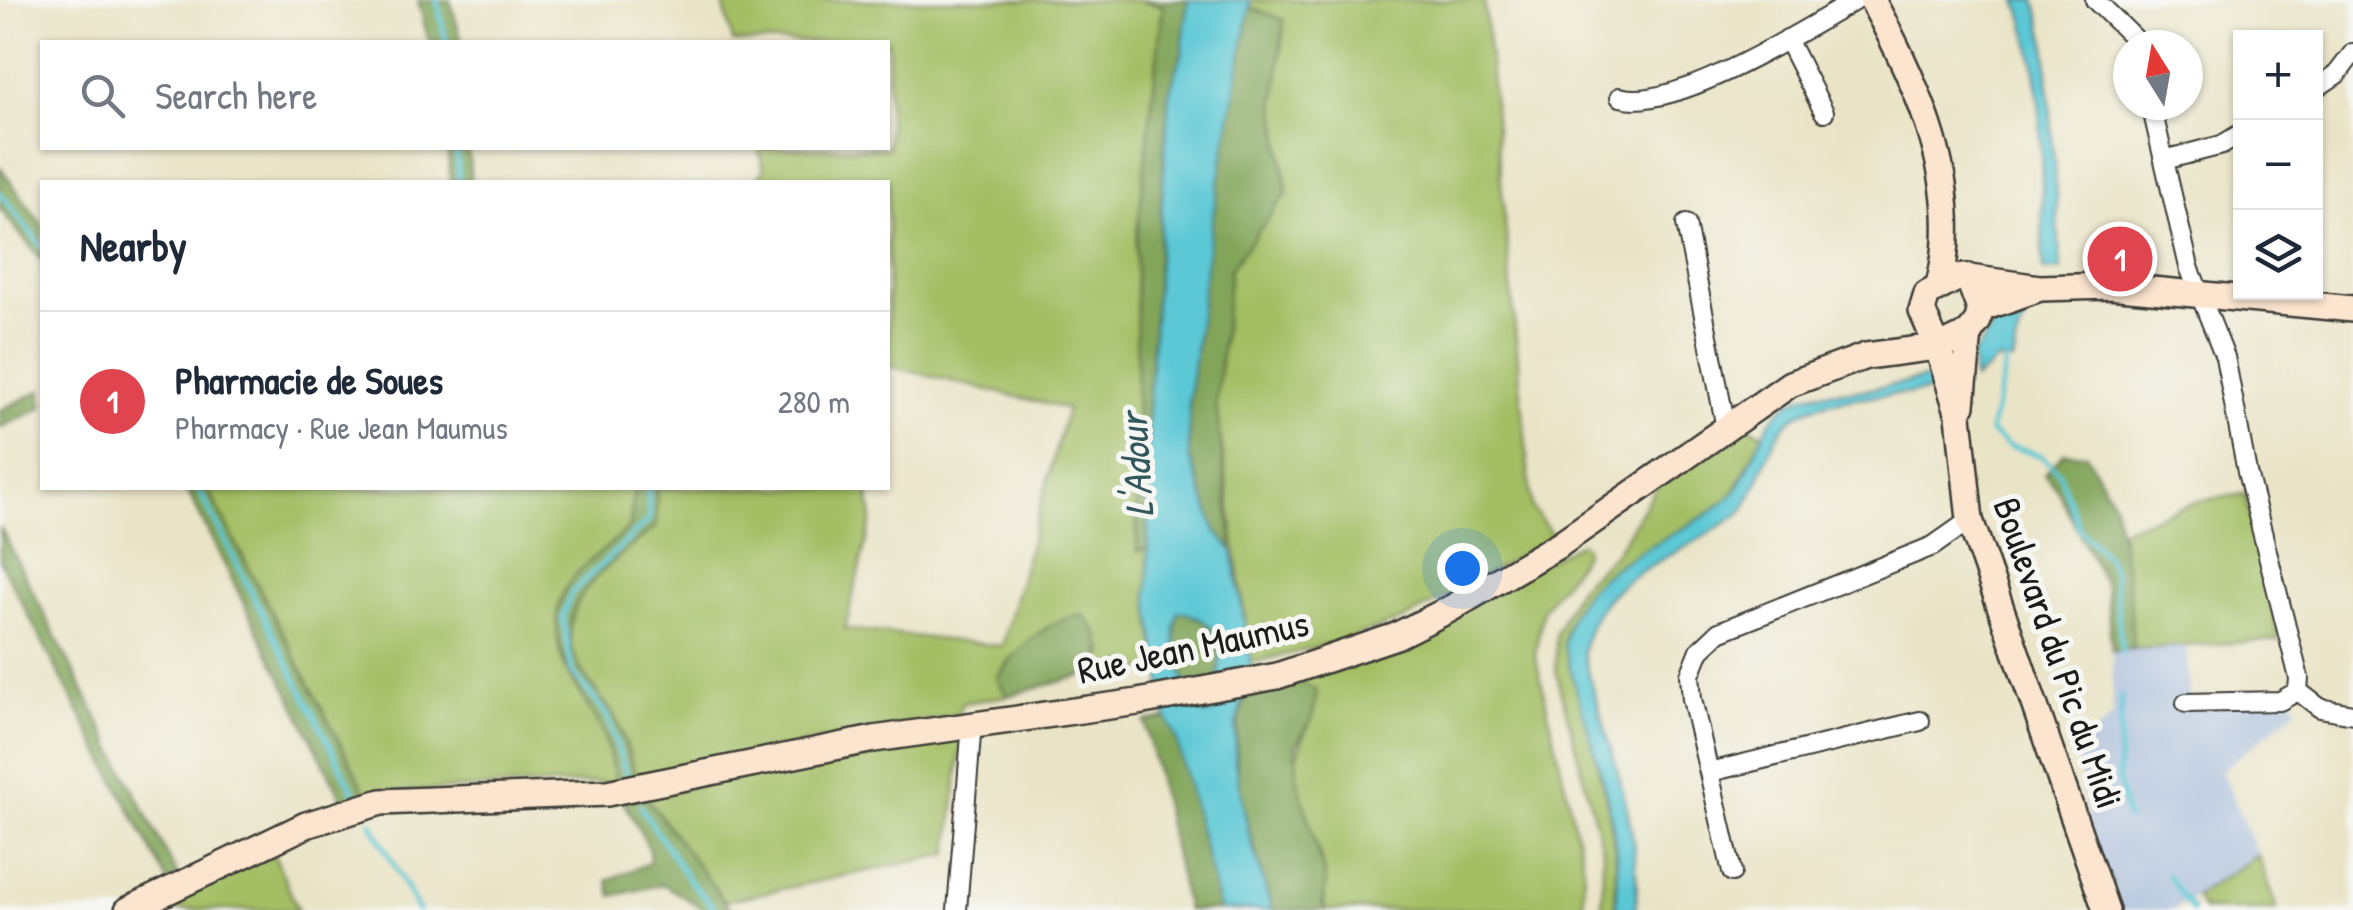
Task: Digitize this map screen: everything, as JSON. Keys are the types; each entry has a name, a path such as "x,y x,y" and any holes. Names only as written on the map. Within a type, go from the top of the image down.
{"main road":[{"path":"1872,0 1894,42 1929,129 1948,210 1966,255 1974,321 1960,415"},
{"path":"1939,285 1947,254 1948,210"},
{"path":"1866,356 1906,329 1922,311 1927,294 1939,285 1969,278 2040,288 2109,286 2353,310"},
{"path":"1866,356 1937,347 1974,321 2040,288"},
{"path":"1922,311 1960,415"},
{"name":"Rue Jean Maumus","path":"128,910 306,825 381,802 607,793 874,739 972,722 1138,702 1276,676 1396,636 1450,609 1560,544 1790,384 1866,356"},
{"name":"Boulevard du Pic du Midi","path":"1960,415 1970,520 2106,910"}],"street":[{"path":"1620,97 1634,101 1668,94 1787,39 1856,0"},
{"path":"2095,0 2126,30"},
{"path":"1787,39 1824,112"},
{"path":"2323,84 2338,74 2353,53"},
{"path":"2155,120 2189,267 2204,296 2225,356 2247,472 2290,630 2298,691 2320,708 2353,714"},
{"path":"2164,160 2222,145 2233,138"},
{"path":"1686,224 1726,428"},
{"path":"1732,872 1692,699 1690,675 1700,650 1742,619 1934,546 1970,520"},
{"path":"2186,703 2280,701 2298,691"},
{"path":"957,910 972,722"},
{"path":"1710,772 1920,722"}],"shaded area":[{"path":"2186,643 2189,697 2290,693 2297,709 2221,771 2258,855 2173,910 2120,910 2091,837 2076,750 2113,716 2112,651"}],"green space":[{"path":"418,0 450,0 461,40 428,40"},
{"path":"722,0 1137,0 1163,5 1136,243 1137,550 1151,549 1148,596 1158,666 1136,671 1129,662 1099,671 1104,649 1010,658 997,678 1007,696 963,703 957,715 636,776 619,725 580,668 570,638 572,617 591,583 656,526 657,490 867,490 872,517 845,629 1002,646 1067,409 890,366 890,180 756,180 764,169 759,150 890,150 890,40 732,40"},
{"path":"1138,0 1188,0 1182,54 1169,93 1164,158 1148,414 1151,549 1137,551 1136,243 1163,6"},
{"path":"1251,0 1484,0 1532,508 1554,537 1403,620 1327,645 1251,663 1216,404 1230,269 1287,192 1275,103 1284,21 1249,7"},
{"path":"1249,7 1284,20 1275,103 1287,193 1230,269 1216,404 1233,551 1216,531 1189,456 1189,400 1210,233"},
{"path":"447,150 468,150 471,180 451,180"},
{"path":"0,167 40,222 40,259 0,209"},
{"path":"40,391 40,409 0,428 0,410"},
{"path":"1749,426 1763,434 1732,496 1700,520 1612,568 1565,631 1609,811 1616,858 1615,910 1602,910 1603,852 1556,672 1556,633 1577,589 1616,552 1657,486"},
{"path":"2064,453 2086,454 2114,504 2130,593 2133,649 2112,651 2106,587 2057,489 2044,474"},
{"path":"187,490 208,490 366,793 342,799"},
{"path":"208,490 634,490 630,527 558,615 565,668 597,720 616,782 366,793"},
{"path":"634,490 657,490 656,526 591,582 572,617 570,638 580,668 618,725 636,776 616,782 604,735 562,653 557,613 577,573 630,527"},
{"path":"2245,494 2279,640 2133,649 2120,530 2198,501"},
{"path":"0,527 178,876 168,882 0,561"},
{"path":"1581,543 1586,549 1582,558 1543,609 1535,654 1584,867 1583,910 1326,910 1324,871 1297,777 1297,759 1312,719 1299,681"},
{"path":"1179,611 1211,626 1218,637 1220,663 1211,713 1205,715 1190,692 1180,665 1175,637"},
{"path":"1083,615 1100,640 1099,671 1007,696 997,678 1014,656 1045,629"},
{"path":"1299,681 1317,691 1312,719 1296,745 1297,778 1326,882 1322,903 1326,910 1272,910 1238,778 1238,725 1245,698"},
{"path":"1167,718 1176,737 1220,910 1187,910 1145,722"},
{"path":"962,734 949,854 724,901 645,796"},
{"path":"645,796 731,910 705,910 663,884 612,896 608,880 649,863 650,850 623,800"},
{"path":"274,854 298,910 150,910"},
{"path":"2258,855 2277,910 2203,910 2195,896"}],"water":[{"path":"1188,0 1251,0 1210,233 1189,400 1189,456 1216,531 1233,551 1251,663 1236,726 1235,764 1249,834 1272,910 1220,910 1176,737 1167,718 1148,596 1148,414 1169,93 1182,54","holes":["1179,611 1210,626 1220,649 1212,713 1205,715 1184,679 1176,651"]},
{"path":"2017,0 2036,0 2046,42 2061,270 2043,271 2038,99 2027,32"},
{"path":"2007,309 2031,311 2018,335 2013,362 1998,360 1974,380 1972,356"},
{"path":"1930,378 1940,390 1835,402 1791,419 1774,443 1749,500 1738,515 1633,576 1601,606 1583,652 1628,812 1637,877 1636,910 1615,910 1618,879 1610,812 1564,646 1570,618 1584,594 1628,559 1727,499 1737,488 1772,420 1795,400 1812,394"}],"waterway":[{"path":"437,0 446,40"},
{"path":"456,150 459,180"},
{"path":"0,193 40,244"},
{"path":"2007,357 1990,432 2008,446 2040,455 2059,472 2079,529 2108,558 2114,574 2122,652"},
{"path":"199,490 354,792"},
{"path":"626,774 608,717 572,671 563,617 571,593 650,519 648,490"},
{"path":"2122,696 2118,778 2127,819"},
{"path":"640,806 688,879 716,910"},
{"path":"371,822 418,910"},
{"path":"2167,875 2192,910"}],"place":[{"name":"Pharmacie de Soues","path":"2120,259"}],"water label":[{"name":"L'Adour","path":"1136,465"}]}
